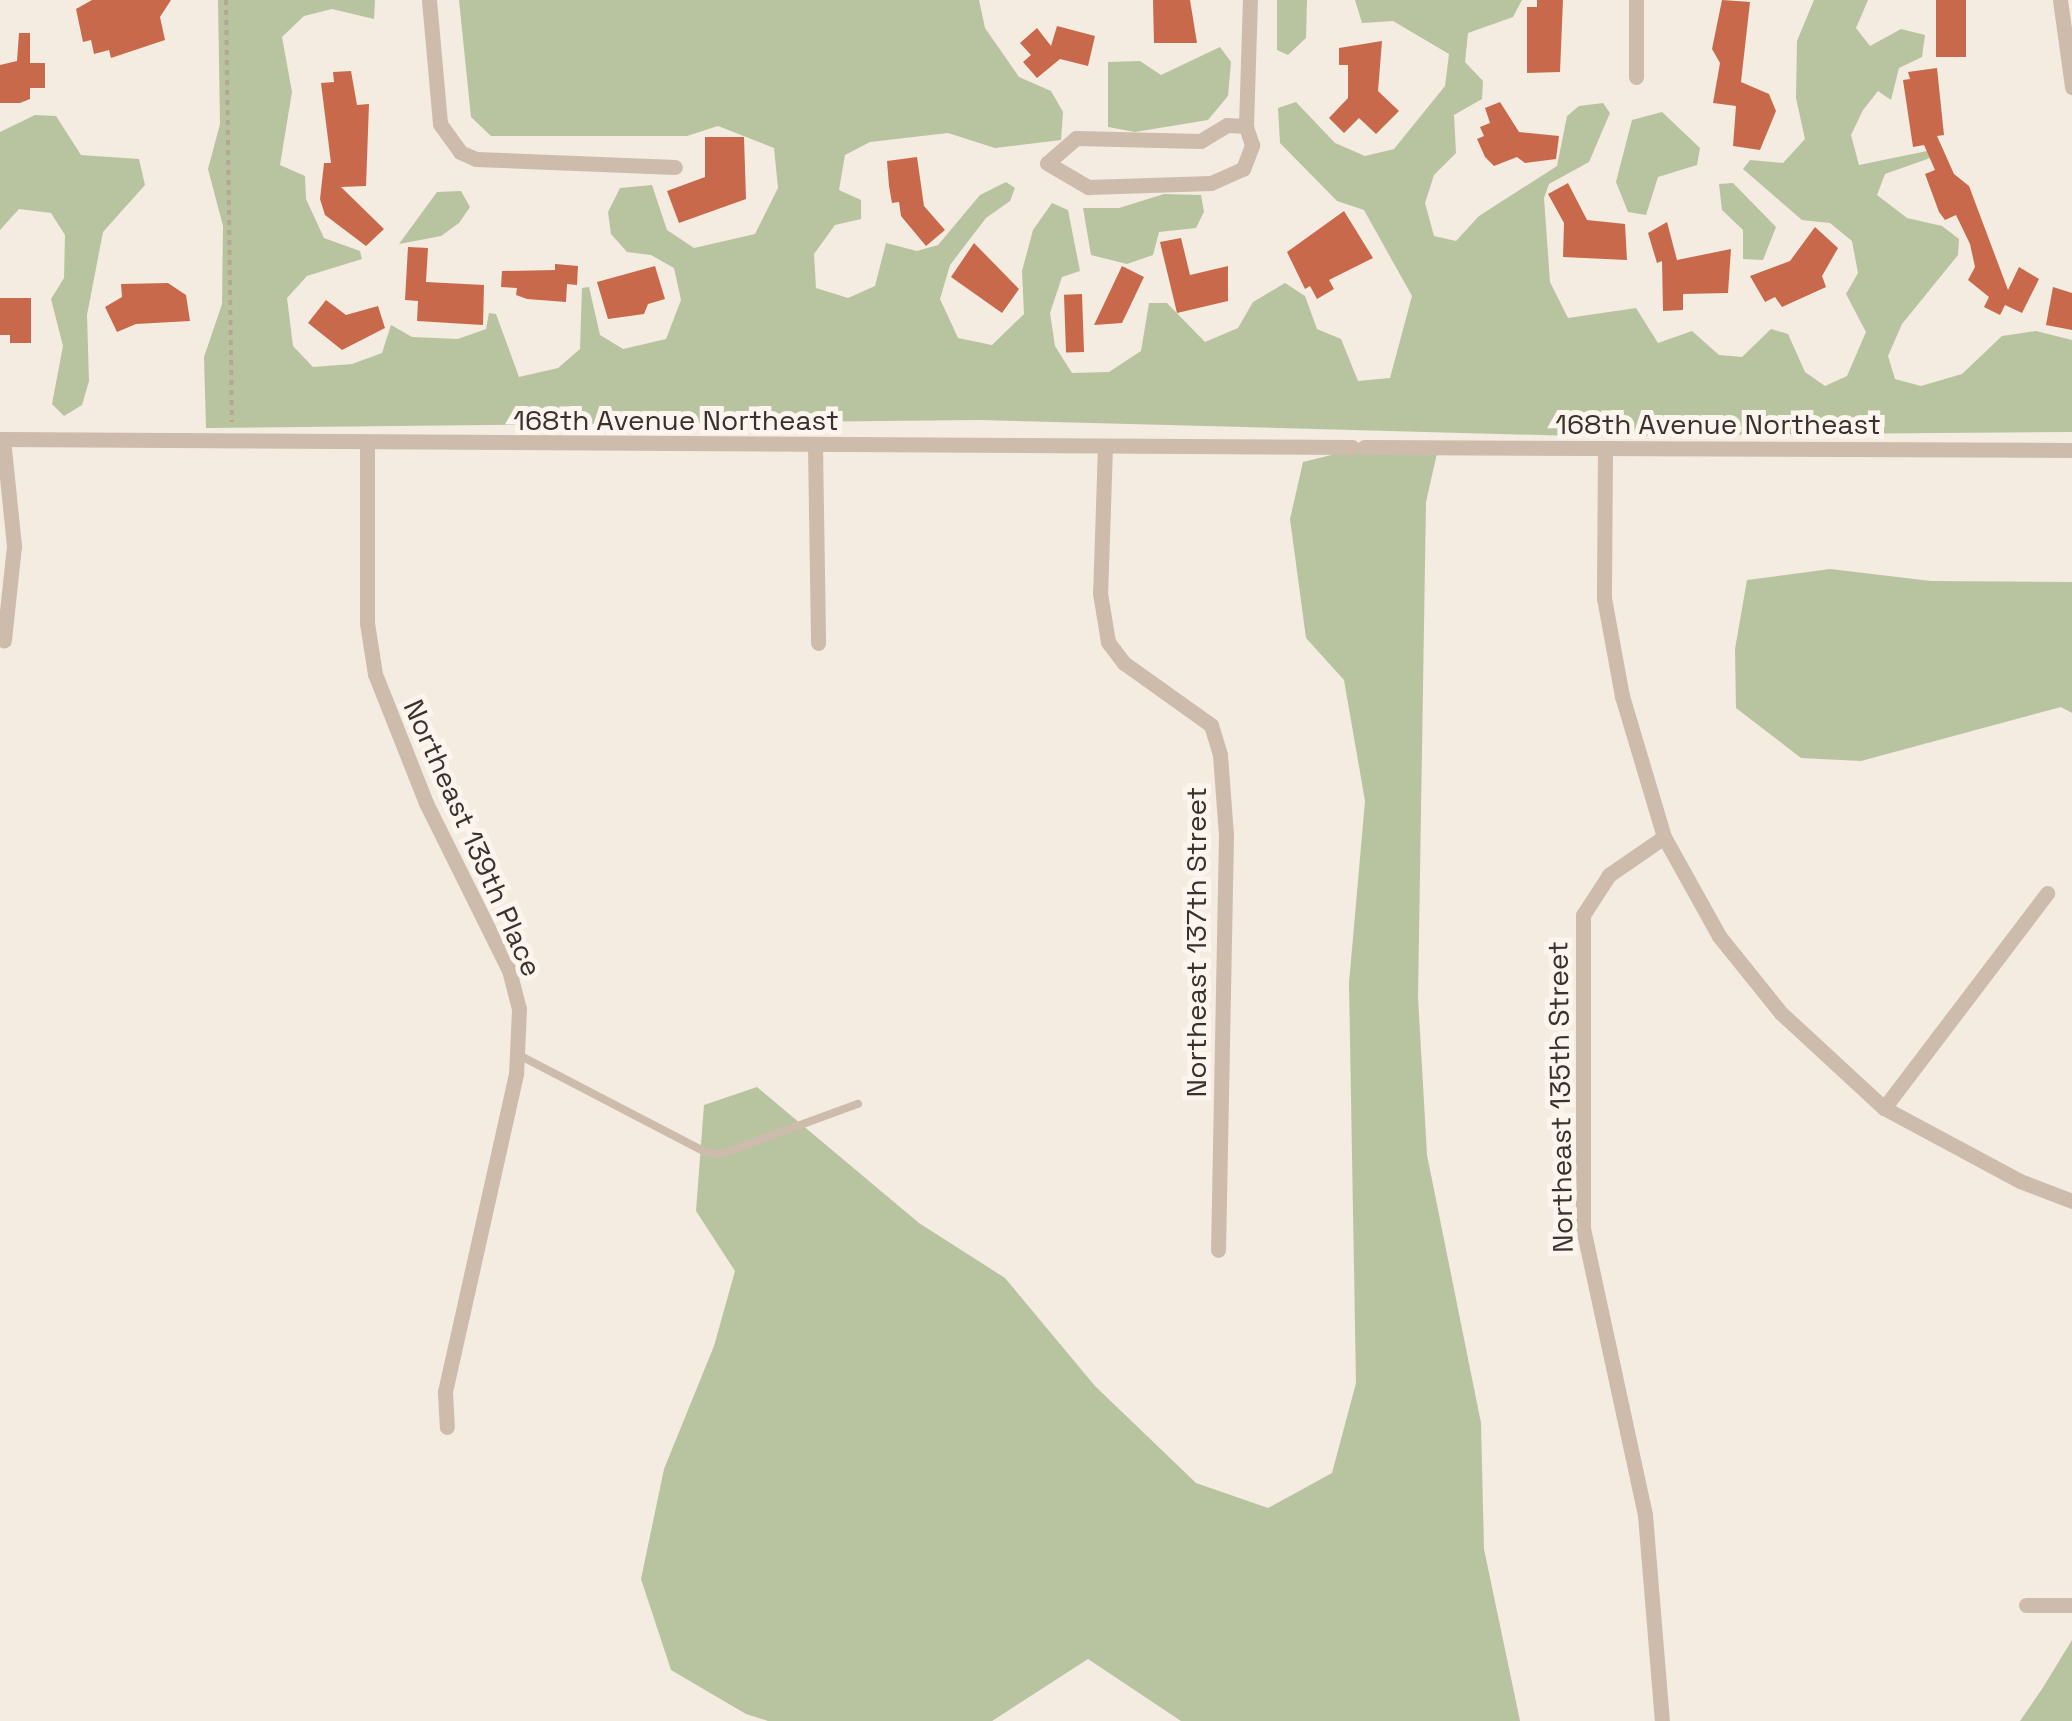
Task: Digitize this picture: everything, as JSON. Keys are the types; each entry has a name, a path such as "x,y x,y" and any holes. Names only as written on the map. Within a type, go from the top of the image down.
{"street":[{"path":"430,0 440,124 460,152 476,158 675,167"},
{"path":"1246,126 1227,126 1200,141 1076,138 1048,163 1088,188 1211,183 1242,169 1252,145 1246,126 1250,0"},
{"path":"1636,0 1636,77"},
{"path":"2060,0 2072,87"},
{"name":"168th Avenue Northeast","path":"1,439 367,444 2072,450"},
{"path":"1,439 14,546 4,640"},
{"name":"Northeast 139th Place","path":"367,444 367,623 375,674 426,803 510,970 520,1009 517,1054 445,1392 448,1427"},
{"path":"816,446 818,642"},
{"name":"Northeast 137th Street","path":"1105,446 1100,593 1108,642 1124,663 1211,726 1220,755 1226,835 1218,1250"},
{"path":"1605,449 1604,598 1622,696 1664,837 1720,936 1781,1013 1884,1108 2020,1181 2072,1201"},
{"name":"Northeast 135th Street","path":"1662,1721 1645,1515 1584,1228 1578,942 1592,894 1664,837"},
{"path":"1884,1108 2047,893"},
{"path":"2026,1605 2072,1605"}],"lane":[{"path":"517,1054 705,1152 721,1154 858,1104"}],"path":[{"path":"226,0 232,442"}],"green space":[{"path":"218,0 375,0 374,19 332,9 304,16 282,37 292,92 280,165 305,176 306,199 324,238 360,251 362,259 307,276 287,298 293,346 313,367 352,364 382,353 391,325 412,337 458,339 486,329 489,313 496,314 519,377 558,368 580,349 582,288 589,287 600,335 623,349 666,339 681,300 674,268 651,255 627,252 611,234 608,212 620,188 652,185 667,230 694,248 755,234 778,188 774,148 718,126 687,136 491,136 471,117 459,0 979,0 985,28 1019,77 1051,91 1063,112 1061,140 995,148 948,133 870,142 845,155 839,190 861,200 861,219 835,225 814,254 816,288 848,298 875,286 886,243 917,251 938,245 980,195 1006,182 1015,188 1010,201 986,218 950,265 940,299 958,338 992,345 1024,314 1022,271 1033,230 1052,203 1068,210 1080,271 1062,277 1050,313 1055,346 1072,373 1109,372 1141,351 1149,303 1167,303 1205,342 1238,328 1253,302 1285,283 1305,296 1317,329 1341,339 1358,381 1390,378 1412,296 1364,210 1337,201 1280,143 1278,108 1296,102 1335,143 1365,156 1394,149 1445,86 1449,54 1393,21 1362,23 1355,0 1522,0 1513,17 1468,33 1465,62 1483,81 1482,99 1454,115 1456,153 1434,175 1425,203 1434,236 1456,241 1479,216 1557,166 1567,116 1579,106 1603,103 1610,113 1589,162 1549,184 1544,198 1550,282 1568,318 1636,308 1658,343 1692,331 1719,355 1742,357 1771,329 1788,334 1805,372 1825,386 1847,376 1866,332 1846,294 1858,273 1852,241 1830,223 1802,220 1743,169 1750,160 1783,163 1805,139 1796,98 1797,41 1814,0 1868,0 1856,28 1870,46 1901,29 1925,35 1922,57 1899,68 1891,100 1878,91 1863,110 1851,135 1859,165 1927,151 1930,158 1885,174 1877,195 1907,218 1942,226 1959,239 1958,255 1902,324 1888,356 1895,379 1921,386 1962,374 2002,336 2036,331 2072,340 2072,432 1576,436 979,420 206,428 204,357 222,304 223,226 208,169 220,124"},
{"path":"1277,0 1307,0 1306,38 1288,55 1277,50"},
{"path":"1220,47 1231,62 1228,96 1208,120 1135,132 1108,127 1108,62 1140,61 1161,75"},
{"path":"1662,112 1700,148 1697,165 1658,177 1646,215 1628,212 1616,182 1632,120"},
{"path":"35,115 56,116 81,155 139,159 145,185 103,232 87,315 89,381 82,405 64,416 52,404 63,346 51,299 64,278 65,235 51,213 19,209 0,230 0,132"},
{"path":"1733,183 1776,227 1763,260 1743,259 1743,230 1722,210 1719,184"},
{"path":"461,191 470,207 459,223 441,236 399,244 437,192"},
{"path":"1164,194 1201,195 1204,212 1196,228 1159,232 1153,255 1127,264 1091,255 1083,208 1119,208"},
{"path":"1364,447 1438,449 1426,502 1418,997 1427,1155 1481,1423 1484,1549 1520,1721 1181,1721 1088,1659 992,1721 768,1721 746,1714 671,1670 641,1579 664,1469 714,1346 735,1271 696,1211 704,1105 757,1087 919,1223 1005,1278 1095,1386 1196,1483 1268,1508 1332,1473 1356,1383 1349,983 1365,801 1344,680 1306,638 1290,519 1303,462"},
{"path":"1830,569 1931,581 2072,582 2072,713 2061,707 1861,761 1801,758 1736,708 1735,649 1747,580"},
{"path":"2072,1640 2072,1721 2020,1721 2042,1689"}],"building":[{"path":"92,0 171,0 160,17 165,40 111,58 109,50 94,54 91,40 83,42 76,9"},
{"path":"1153,0 1190,0 1197,43 1154,43"},
{"path":"1537,0 1563,0 1560,72 1527,73 1527,7 1537,7"},
{"path":"1722,0 1750,2 1741,82 1769,94 1776,111 1760,150 1733,146 1736,106 1713,103 1720,63 1712,49"},
{"path":"1936,0 1966,0 1966,57 1936,57"},
{"path":"1057,26 1095,36 1088,66 1060,59 1037,78 1023,62 1031,55 1020,43 1037,28 1051,46"},
{"path":"19,33 30,33 30,63 45,63 45,88 30,88 30,99 20,103 0,103 0,65 17,61"},
{"path":"1382,41 1378,91 1399,111 1376,134 1359,118 1344,133 1329,118 1348,98 1348,65 1339,65 1339,48"},
{"path":"1937,68 1944,135 1937,136 1954,174 1969,186 2008,290 2019,267 2039,279 2022,313 2005,305 2000,315 1984,307 1989,297 1968,280 1975,267 1970,244 1956,215 1945,220 1939,212 1925,174 1935,170 1924,145 1913,147 1903,80 1910,79 1908,72"},
{"path":"351,71 357,105 369,104 366,186 341,187 384,229 366,246 325,215 320,199 324,163 331,163 321,83 334,82 333,72"},
{"path":"1500,102 1519,132 1559,136 1556,159 1525,163 1517,157 1494,166 1485,157 1477,139 1484,136 1480,127 1490,123 1485,108"},
{"path":"705,137 744,137 746,199 679,223 667,191 705,177"},
{"path":"917,157 924,206 945,230 926,246 901,216 899,202 892,203 889,186 887,161"},
{"path":"1568,183 1587,220 1625,224 1627,260 1563,257 1564,223 1548,194"},
{"path":"1344,211 1373,258 1329,280 1334,289 1317,299 1310,286 1305,289 1287,252"},
{"path":"1667,222 1677,260 1731,249 1728,293 1683,294 1683,310 1663,311 1662,261 1657,263 1648,233"},
{"path":"1815,227 1838,248 1822,276 1826,287 1782,307 1775,297 1765,302 1750,276 1790,261"},
{"path":"1181,238 1190,275 1228,266 1228,301 1177,313 1160,242"},
{"path":"974,243 1019,289 1002,313 951,277"},
{"path":"408,247 428,248 426,282 484,285 483,325 417,321 418,301 405,300"},
{"path":"555,264 578,266 577,285 567,284 566,302 527,299 516,295 517,288 501,287 502,271 555,270"},
{"path":"655,266 665,299 648,304 644,314 608,319 597,282"},
{"path":"1122,266 1144,277 1122,323 1094,325"},
{"path":"168,283 186,295 190,321 136,324 117,332 105,307 122,297 121,284"},
{"path":"2053,287 2072,293 2072,330 2046,325"},
{"path":"1082,294 1084,352 1066,353 1064,295"},
{"path":"0,298 31,298 31,343 10,343 10,335 0,335"},
{"path":"326,300 346,315 378,306 385,328 342,350 308,323"}]}
